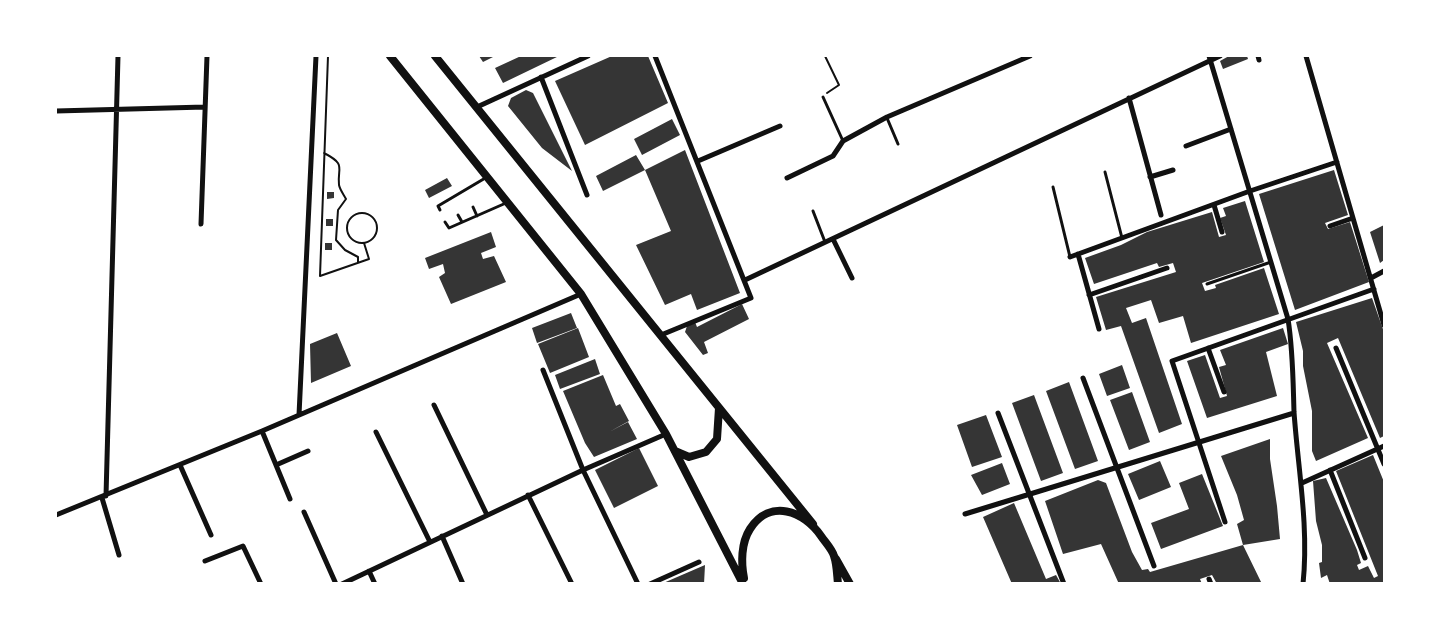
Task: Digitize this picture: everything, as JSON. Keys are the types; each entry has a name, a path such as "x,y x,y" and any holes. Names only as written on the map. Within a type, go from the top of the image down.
{"main road":[{"path":"390,56 581,294 666,434 744,584"},
{"path":"435,56 813,524 850,584"},
{"path":"675,451 689,457 706,452 717,439 719,408"},
{"path":"744,584 741,562 743,549 748,531 759,518 776,510 794,513 813,524"},
{"path":"834,555 838,584"}],"street":[{"path":"118,56 104,497 119,555"},
{"path":"201,224 207,56"},
{"path":"298,415 316,56"},
{"path":"477,107 587,56"},
{"path":"654,56 751,298 661,335"},
{"path":"787,178 833,156 843,141 887,117 1030,56"},
{"path":"745,280 1129,99 1210,58 1220,56"},
{"path":"1305,56 1384,325"},
{"path":"1210,58 1288,319 1293,349 1294,413 1302,483 1306,558 1303,584"},
{"path":"541,77 587,195"},
{"path":"1129,99 1161,215"},
{"path":"56,111 205,107"},
{"path":"698,161 780,126"},
{"path":"1186,146 1231,129"},
{"path":"1070,257 1250,191 1337,162"},
{"path":"1150,177 1173,171"},
{"path":"1214,205 1222,232"},
{"path":"1330,226 1353,218"},
{"path":"833,239 852,278"},
{"path":"1078,254 1099,329"},
{"path":"1089,295 1167,268"},
{"path":"1371,278 1384,271"},
{"path":"1225,522 1172,361 1374,289"},
{"path":"56,515 262,431 581,294"},
{"path":"1208,348 1224,392"},
{"path":"1336,348 1381,447 1384,464"},
{"path":"543,370 584,470 638,584"},
{"path":"1083,378 1154,567"},
{"path":"434,405 487,515"},
{"path":"998,413 1064,584"},
{"path":"965,514 1294,413"},
{"path":"262,431 290,499"},
{"path":"376,432 430,542"},
{"path":"342,584 528,495 666,434"},
{"path":"1302,483 1381,447"},
{"path":"276,465 308,451"},
{"path":"180,465 211,535"},
{"path":"1330,470 1365,558"},
{"path":"528,495 572,584"},
{"path":"304,512 336,584"},
{"path":"442,536 463,584"},
{"path":"205,561 243,546 261,584"},
{"path":"650,584 699,562"},
{"path":"369,571 375,584"}],"lane":[{"path":"823,97 843,141"},
{"path":"887,117 898,144"},
{"path":"1105,172 1122,238"},
{"path":"440,210 438,206 451,201 488,177"},
{"path":"1053,187 1070,257"},
{"path":"464,191 467,196"},
{"path":"445,222 448,228 508,202"},
{"path":"473,207 477,216"},
{"path":"813,211 825,243"},
{"path":"458,215 462,222"},
{"path":"1207,284 1271,262"}],"path":[{"path":"328,56 320,276 369,259 364,243"},
{"path":"823,97 839,86 825,56"},
{"path":"324,153 337,161 341,171 339,185 346,199 338,210 336,240 345,250 357,257 358,263"},
{"path":"360,213 370,216 376,223 373,238 364,243 354,241 347,230 349,220 360,213"}],"building":[{"path":"479,56 495,56 483,62"},
{"path":"521,56 559,56 503,83 495,68"},
{"path":"612,56 648,56 668,103 585,145 555,81"},
{"path":"1229,56 1247,56 1248,59 1223,69 1220,61"},
{"path":"526,90 533,93 572,171 542,148 508,106 511,98"},
{"path":"672,119 680,135 642,155 634,139"},
{"path":"685,150 740,293 697,310 691,294 665,305 636,245 671,231 645,170"},
{"path":"636,155 645,170 603,191 596,176"},
{"path":"1334,170 1348,215 1325,223 1328,229 1350,222 1369,282 1295,310 1259,194"},
{"path":"447,178 452,186 429,198 425,190"},
{"path":"327,192 334,192 334,198 327,199"},
{"path":"1245,201 1264,262 1202,283 1205,291 1216,288 1215,285 1264,268 1279,314 1191,343 1183,316 1159,323 1151,300 1126,308 1132,323 1146,318 1182,424 1159,433 1121,326 1106,330 1096,297 1176,272 1173,263 1159,267 1157,263 1094,284 1085,258 1121,245 1147,232 1212,212 1219,237 1226,235 1220,218 1226,216 1223,208"},
{"path":"326,219 333,219 333,226 326,226"},
{"path":"1384,225 1384,260 1380,263 1370,232"},
{"path":"491,232 496,247 481,253 483,259 494,256 506,282 451,304 439,277 445,273 443,264 429,269 425,258"},
{"path":"325,243 332,243 332,250 325,250"},
{"path":"1372,298 1384,332 1384,436 1380,438 1338,338 1327,343 1368,438 1316,461 1312,451 1312,411 1296,322"},
{"path":"742,304 749,319 704,342 708,353 703,355 685,332 687,326 695,322 697,327"},
{"path":"571,313 577,328 537,343 532,328"},
{"path":"578,328 589,357 550,373 538,344"},
{"path":"1283,328 1288,344 1266,352 1277,396 1207,418 1187,361 1205,355 1220,398 1227,396 1219,367 1226,365 1220,350"},
{"path":"337,333 351,366 311,383 310,344"},
{"path":"595,359 600,374 560,389 555,375"},
{"path":"1122,365 1130,388 1107,396 1099,374"},
{"path":"603,375 616,406 620,404 629,421 609,432 628,422 637,439 594,457 585,443 563,391"},
{"path":"1069,382 1098,461 1075,469 1046,391"},
{"path":"1132,392 1150,442 1129,450 1110,400"},
{"path":"1034,395 1063,473 1041,481 1012,403"},
{"path":"986,415 1002,457 972,467 957,425"},
{"path":"1270,439 1270,459 1280,539 1243,545 1237,524 1244,520 1237,495 1221,456"},
{"path":"639,448 658,486 614,508 595,470"},
{"path":"1373,455 1384,482 1384,584 1330,584 1327,575 1321,578 1319,563 1322,562 1322,545 1316,521 1313,481 1326,478 1357,550 1361,563 1357,565 1359,570 1368,566 1374,578 1378,576 1336,471"},
{"path":"1160,461 1171,487 1139,500 1128,474"},
{"path":"1002,463 1010,484 982,495 971,475"},
{"path":"1202,474 1223,526 1161,549 1151,523 1189,509 1179,483"},
{"path":"1098,480 1106,483 1132,552 1142,570 1148,569 1150,572 1243,545 1262,584 1217,584 1212,575 1200,579 1202,584 1119,584 1101,544 1063,554 1045,501"},
{"path":"1014,503 1046,579 1056,575 1061,584 1012,584 983,517"},
{"path":"705,565 704,584 661,584"}]}
